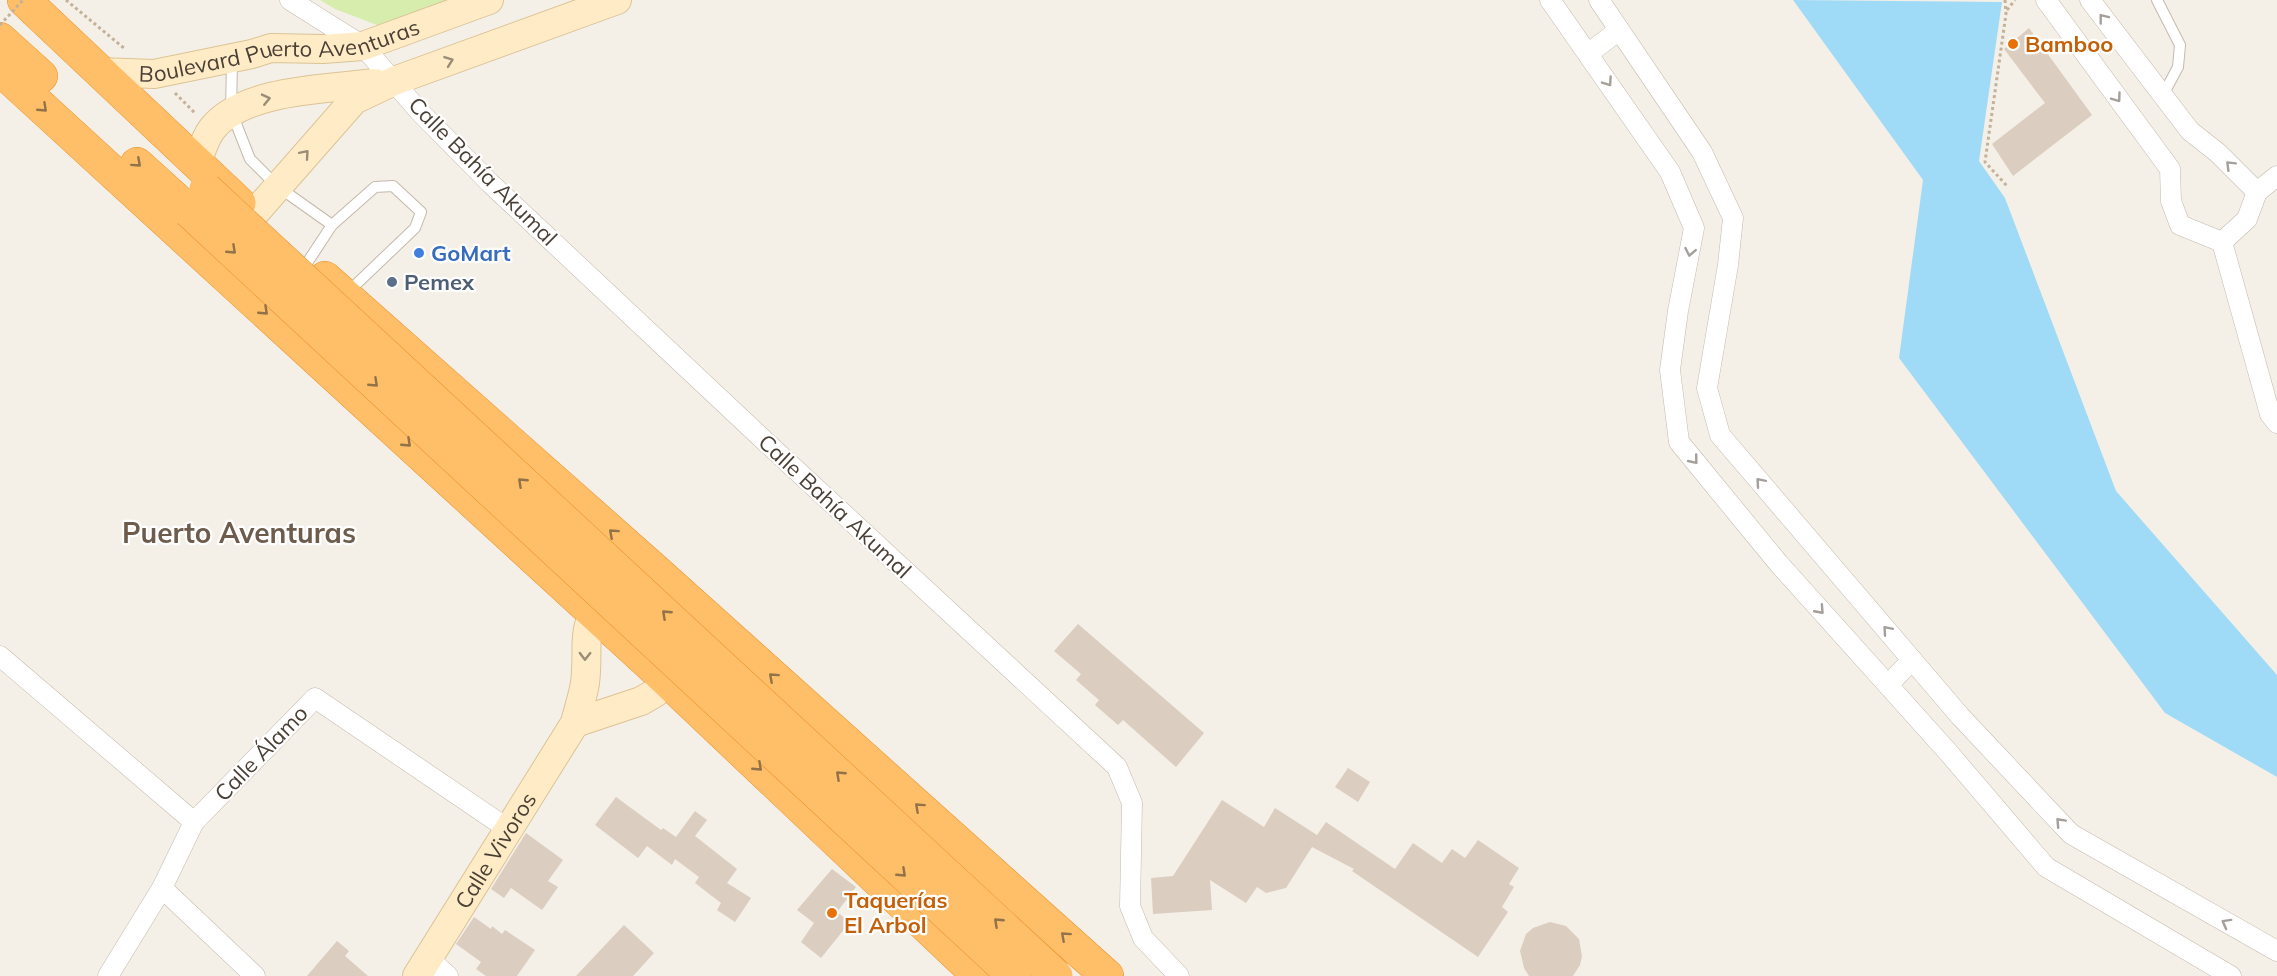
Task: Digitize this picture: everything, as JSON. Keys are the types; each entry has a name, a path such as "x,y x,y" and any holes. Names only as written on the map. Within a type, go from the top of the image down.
{"highway":[{"path":"2,0 70,61 197,188 1014,976"},
{"path":"24,0 100,72 197,188 253,215 649,565 1107,976"},
{"path":"0,39 197,188 1056,976"},
{"path":"0,69 667,681 979,976"}],"street":[{"name":"Calle Bahía Akumal","path":"290,0 363,46 419,111 490,183 1117,767 1132,802 1130,906 1143,938 1179,976"},
{"name":"Boulevard Puerto Aventuras","path":"100,72 154,74 272,48 323,49 363,46 489,0"},
{"name":"Boulevard Puerto Aventuras","path":"253,215 354,100 394,81 617,0"},
{"path":"1550,0 1670,172 1694,228 1678,311 1670,370 1679,442 1779,564 2046,867 2231,976"},
{"path":"1599,0 1702,152 1733,218 1728,265 1707,388 1720,435 1960,716 2071,834 2277,951"},
{"path":"2046,0 2170,169 2171,201 2180,225 2222,242"},
{"path":"2090,0 2190,131 2218,153 2257,192"},
{"path":"1588,54 1619,30"},
{"name":"Boulevard Puerto Aventuras","path":"197,188 211,129 231,111 293,93 394,81"},
{"path":"2222,242 2247,219 2257,192 2277,176"},
{"path":"2222,242 2270,414 2277,423"},
{"path":"592,613 611,585 630,571 649,565"},
{"path":"575,723 655,693 687,657 699,631 700,612"},
{"name":"Calle Vivoros","path":"431,970 508,829 575,723 585,682 586,632 592,613"},
{"path":"0,656 194,822"},
{"path":"1888,685 1912,660"},
{"name":"Calle Álamo","path":"108,976 162,888 194,822 315,698 508,829"},
{"path":"162,888 255,976"}],"lane":[{"path":"2157,0 2180,45 2178,67 2163,95"},
{"path":"232,57 231,111 250,159 278,186 332,225"},
{"path":"307,263 332,225 375,187 393,186 421,212 415,228 345,296"}],"path":[{"path":"0,25 24,0"},
{"path":"2006,0 1985,162 2007,186"},
{"path":"2006,14 2014,0"}],"green space":[{"path":"320,0 461,0 385,28 335,9"}],"water":[{"path":"1793,0 2002,2 1979,161 2005,198 2116,491 2277,675 2277,777 2165,713 1899,358 1923,180"}],"building":[{"path":"2029,28 2092,115 2013,176 1992,144 2045,103 2004,49"},
{"path":"1078,624 1204,733 1176,767 1123,720 1118,725 1095,705 1099,700 1076,680 1081,674 1054,651"},
{"path":"1348,768 1370,782 1358,802 1335,787"},
{"path":"616,797 661,830 663,828 676,837 695,811 707,820 695,836 737,869 727,883 751,898 735,922 717,910 721,903 695,883 699,877 675,859 672,865 647,846 638,858 595,825"},
{"path":"1222,800 1264,827 1275,808 1317,835 1326,822 1395,869 1413,843 1442,863 1452,849 1465,858 1478,840 1519,868 1509,884 1514,887 1502,907 1508,912 1478,957 1352,871 1354,869 1312,847 1286,888 1266,893 1257,887 1246,903 1210,880 1212,910 1153,914 1151,878 1173,876"},
{"path":"526,833 563,860 548,881 558,887 542,910 511,888 504,898 491,889"},
{"path":"832,869 856,887 837,912 850,922 821,958 801,942 814,923 797,910"},
{"path":"474,917 502,934 505,930 535,950 517,976 486,976 476,969 481,962 456,944"},
{"path":"1550,922 1566,926 1579,939 1582,956 1580,965 1573,976 1529,976 1524,968 1520,951 1526,934 1533,928"},
{"path":"624,925 654,953 633,976 576,976"},
{"path":"337,941 349,951 345,956 368,976 307,976"}],"place":[{"name":"Bamboo","path":"2013,44"},
{"name":"GoMart","path":"419,253"},
{"name":"Pemex","path":"392,282"},
{"name":"Taquerías El Arbol","path":"832,913"}],"district":[{"name":"Puerto Aventuras","path":"239,532"}]}
